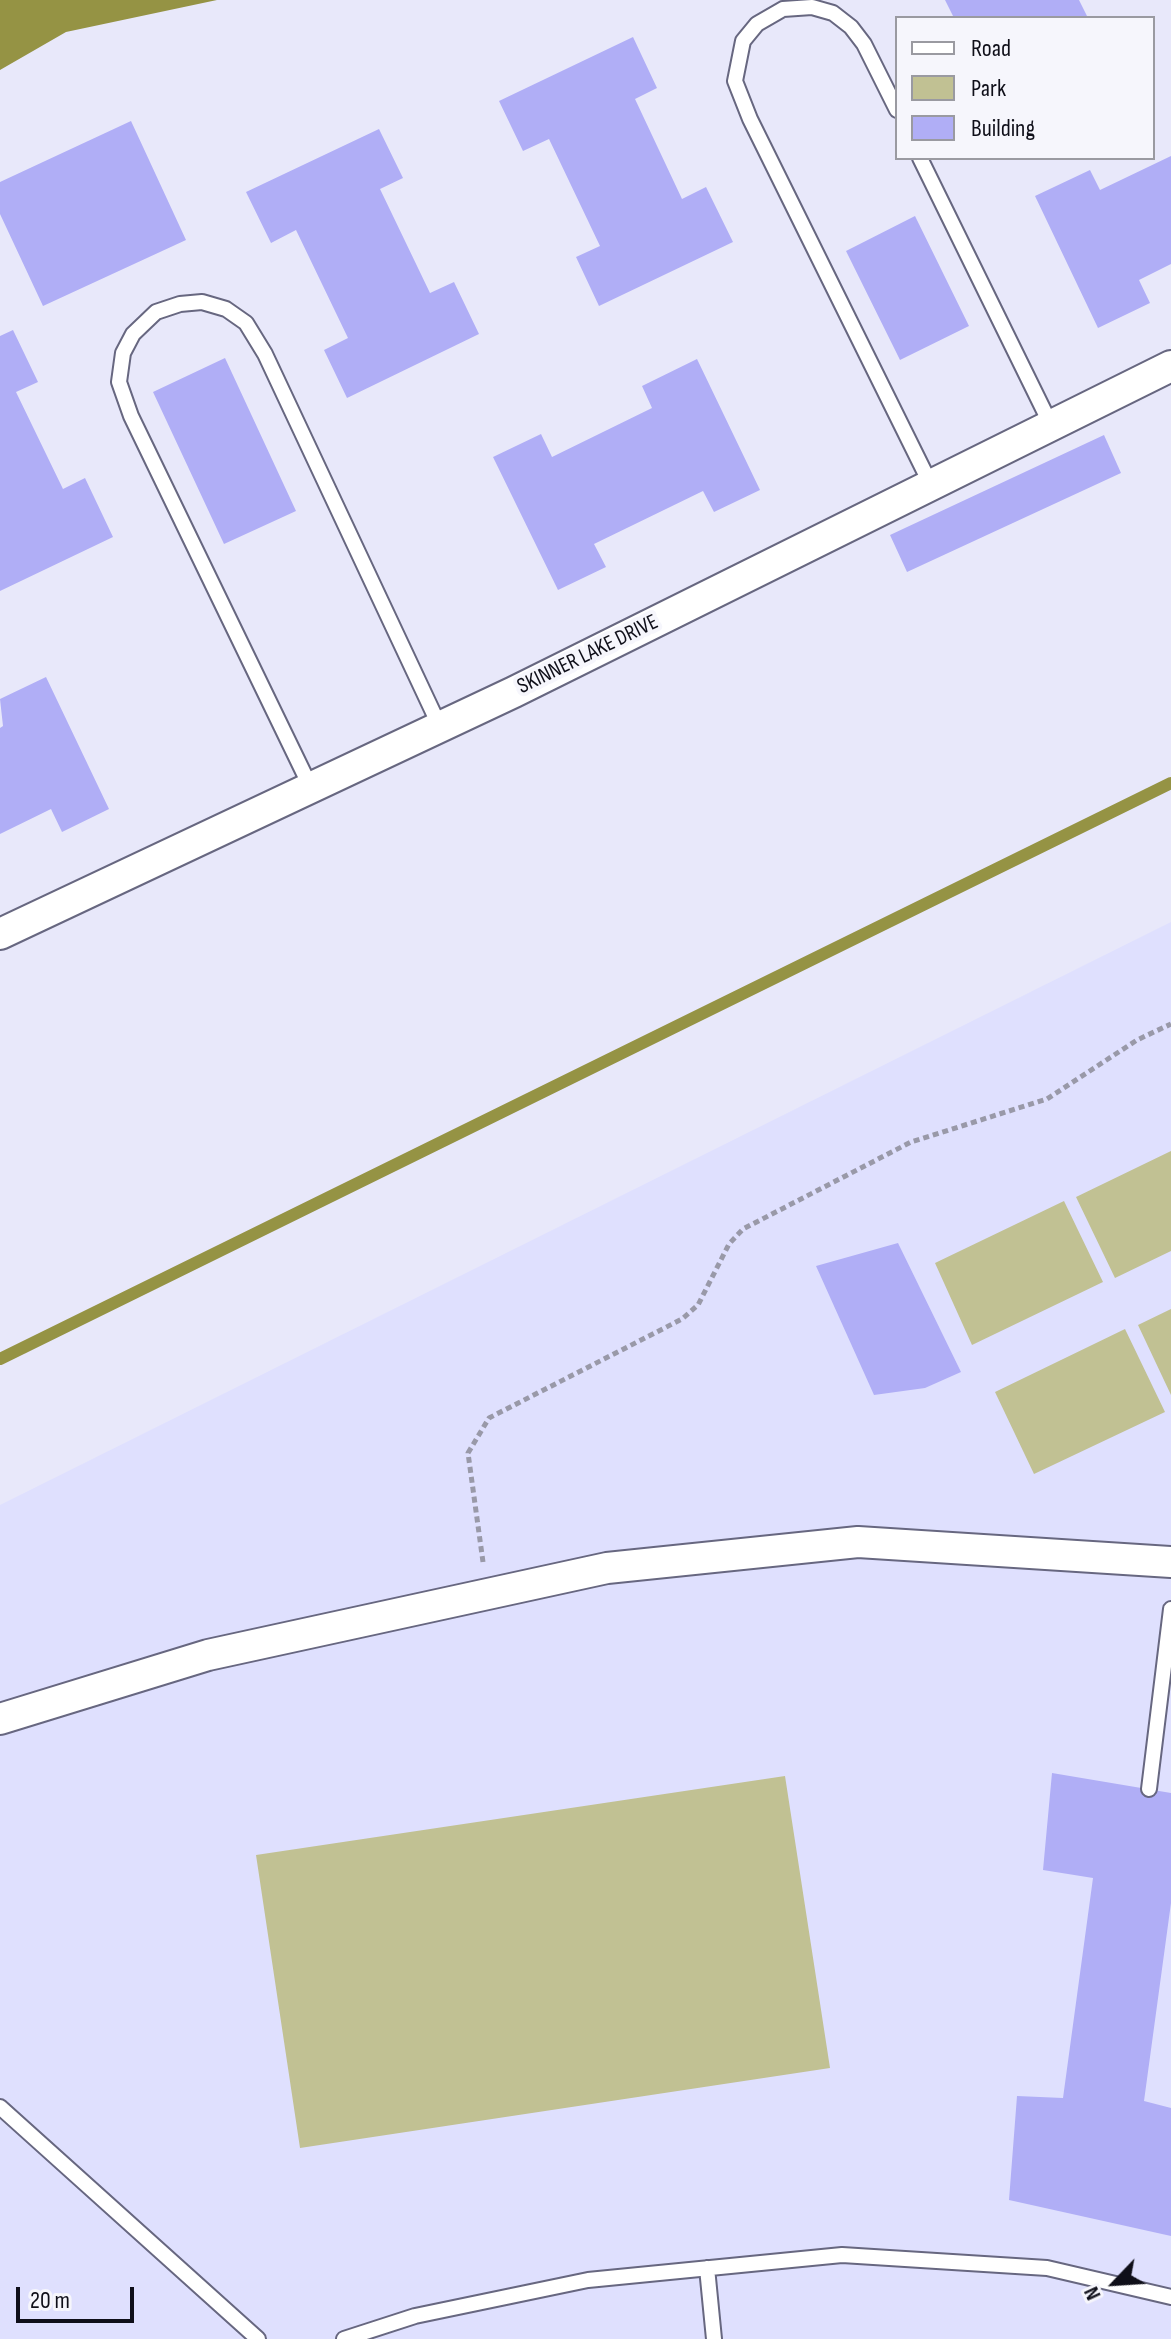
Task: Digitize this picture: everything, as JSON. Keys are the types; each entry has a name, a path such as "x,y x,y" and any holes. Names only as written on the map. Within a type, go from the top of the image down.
{"street":[{"name":"SKINNER LAKE DRIVE","path":"0,934 440,727 1171,366"},
{"path":"0,1719 208,1655 607,1568 858,1542 1171,1562"}],"lane":[{"path":"895,106 864,44 851,27 833,13 812,7 783,9 757,24 743,41 735,81 750,119 931,485"},
{"path":"921,160 1051,425"},
{"path":"311,788 131,416 119,382 123,353 133,334 156,312 180,304 202,302 226,309 246,323 265,354 440,727"},
{"path":"1149,1789 1171,1609"},
{"path":"0,2107 258,2339"},
{"path":"344,2339 415,2316 588,2280 842,2255 1047,2268 1171,2297"},
{"path":"707,2268 714,2339"}],"path":[{"path":"487,1592 468,1453 489,1418 682,1319 698,1305 729,1244 743,1229 911,1142 1047,1099 1071,1087 1137,1040 1171,1024"}],"shaded area":[{"path":"0,0 217,0 66,32 0,70"},
{"path":"1171,922 1171,2339 0,2339 0,1505"}],"green space":[{"path":"1171,1151 1171,1251 1115,1278 1076,1197"},
{"path":"1064,1201 1103,1282 972,1345 935,1263"},
{"path":"1171,1309 1171,1395 1138,1325"},
{"path":"1125,1329 1165,1412 1034,1474 995,1392"},
{"path":"785,1776 830,2068 300,2148 256,1855"}],"building":[{"path":"945,0 1079,0 1087,16 953,16"},
{"path":"633,37 657,88 635,99 682,199 706,187 733,242 599,306 576,257 600,246 549,139 523,151 499,101"},
{"path":"131,121 186,240 43,306 0,214 0,182"},
{"path":"379,129 403,178 380,189 430,293 454,282 479,334 347,398 324,350 348,338 296,230 271,243 246,192"},
{"path":"1171,156 1171,264 1139,280 1150,303 1098,328 1035,196 1090,170 1100,190"},
{"path":"915,216 969,326 900,360 846,251"},
{"path":"13,330 38,382 16,392 63,489 85,478 113,537 0,591 0,336"},
{"path":"225,358 296,511 224,544 153,392"},
{"path":"697,359 760,490 714,512 703,491 594,544 606,567 558,590 493,457 541,434 552,457 652,408 642,386"},
{"path":"1104,435 1121,473 907,572 890,535"},
{"path":"46,677 109,809 62,832 51,809 0,834 0,728 3,726 0,699"},
{"path":"898,1243 961,1372 925,1388 874,1395 816,1266"},
{"path":"1052,1773 1171,1793 1171,1903 1144,2101 1171,2108 1171,2236 1009,2200 1017,2096 1063,2098 1093,1878 1043,1870"}],"waterway":[{"path":"0,1359 1171,783"}]}
